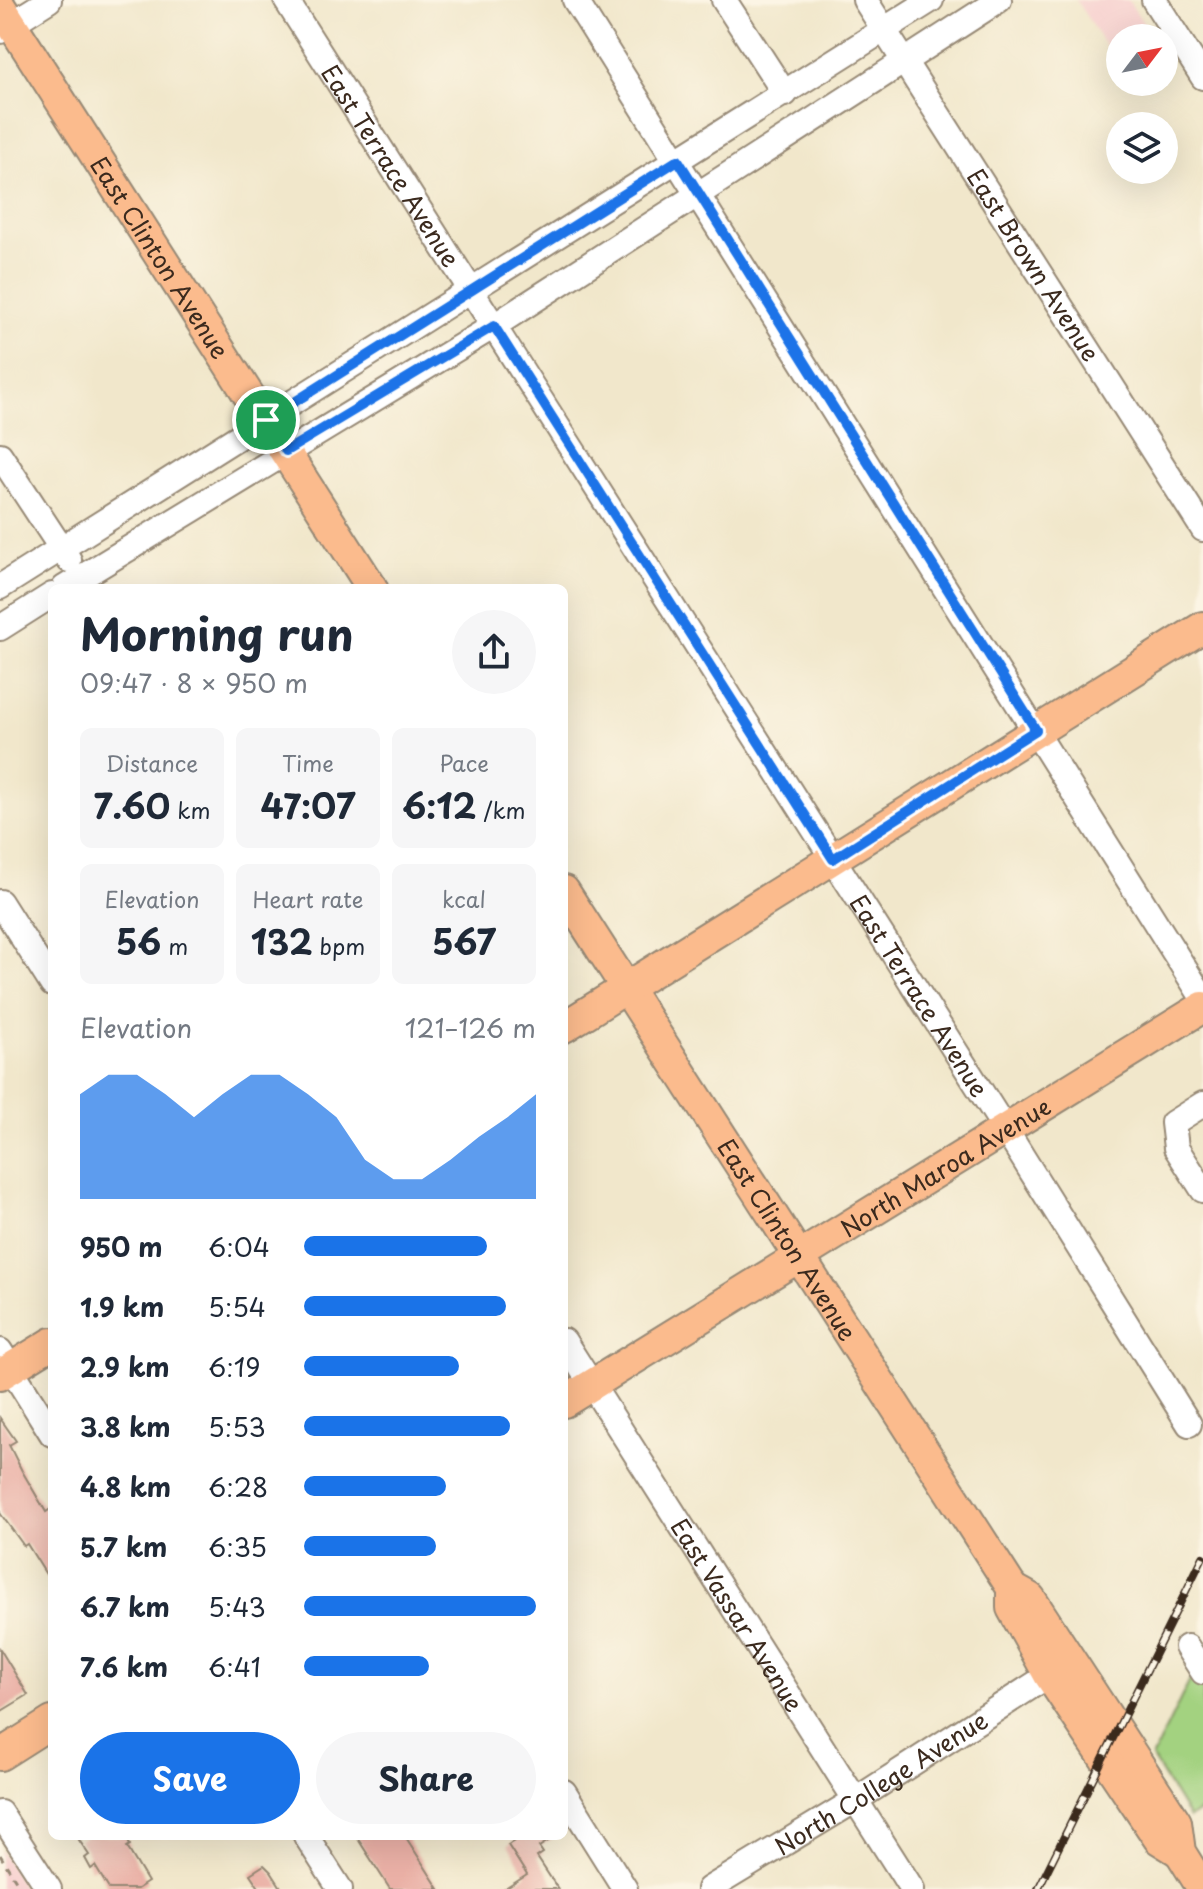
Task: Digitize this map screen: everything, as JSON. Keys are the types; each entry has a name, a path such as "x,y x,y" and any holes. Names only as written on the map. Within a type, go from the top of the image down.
{"main road":[{"name":"East Clinton Avenue","path":"4,20 369,584"},
{"path":"568,1025 1203,627"},
{"name":"East Clinton Avenue","path":"568,897 1012,1588 1030,1598 1118,1730 1176,1822 1180,1852 1203,1889"},
{"name":"North Maroa Avenue","path":"568,1400 1203,1007"},
{"path":"4,1365 48,1345"},
{"name":"East Clinton Avenue","path":"1012,1588 1012,1608 1049,1675 1159,1839 1180,1852"},
{"path":"1049,1675 1066,1678 1087,1707 1118,1730"},
{"path":"0,1755 48,1725"}],"street":[{"path":"4,20 49,0"},
{"name":"East Terrace Avenue","path":"286,0 1005,1129 1189,1424"},
{"path":"575,0 1203,998"},
{"path":"724,0 785,94"},
{"name":"East Brown Avenue","path":"865,0 1203,529"},
{"path":"0,587 931,0"},
{"path":"78,584 286,451 494,326 999,0"},
{"path":"1154,0 1203,77"},
{"path":"0,455 61,548 76,584"},
{"path":"0,628 48,598"},
{"path":"0,902 48,978"},
{"path":"1203,1104 1173,1123 1176,1148 1203,1190"},
{"name":"East Vassar Avenue","path":"568,1347 912,1889"},
{"path":"4,1365 48,1428"},
{"path":"1187,1647 1203,1672"},
{"name":"North College Avenue","path":"709,1889 854,1801 1049,1675"},
{"path":"568,1798 625,1889"},
{"path":"0,1813 49,1889"},
{"path":"309,1840 340,1889"}],"path":[{"path":"0,1855 21,1889"}],"shaded area":[{"path":"1076,0 1128,0 1144,24 1106,24 1106,47"},
{"path":"0,1850 24,1889 0,1889"}],"green space":[{"path":"1195,1669 1203,1681 1203,1809 1189,1818 1152,1758"}],"building":[{"path":"0,1418 16,1441 9,1445 22,1471 46,1512 48,1511 48,1578 27,1544 24,1546 0,1513"},
{"path":"0,1649 28,1695 0,1712"},
{"path":"79,1840 127,1840 130,1845 127,1847 148,1882 137,1889 109,1889 95,1866 91,1869 85,1858 89,1855"},
{"path":"359,1840 408,1840 439,1889 390,1889"},
{"path":"516,1840 550,1840 539,1847 543,1853 537,1857 558,1889 505,1889 527,1875 508,1845"},
{"path":"264,1865 282,1889 260,1889 250,1874"}],"railway":[{"path":"1038,1889 1203,1557"}],"route":[{"path":"678,160 1036,730 833,859 494,326 286,451 266,420 678,160"}]}
